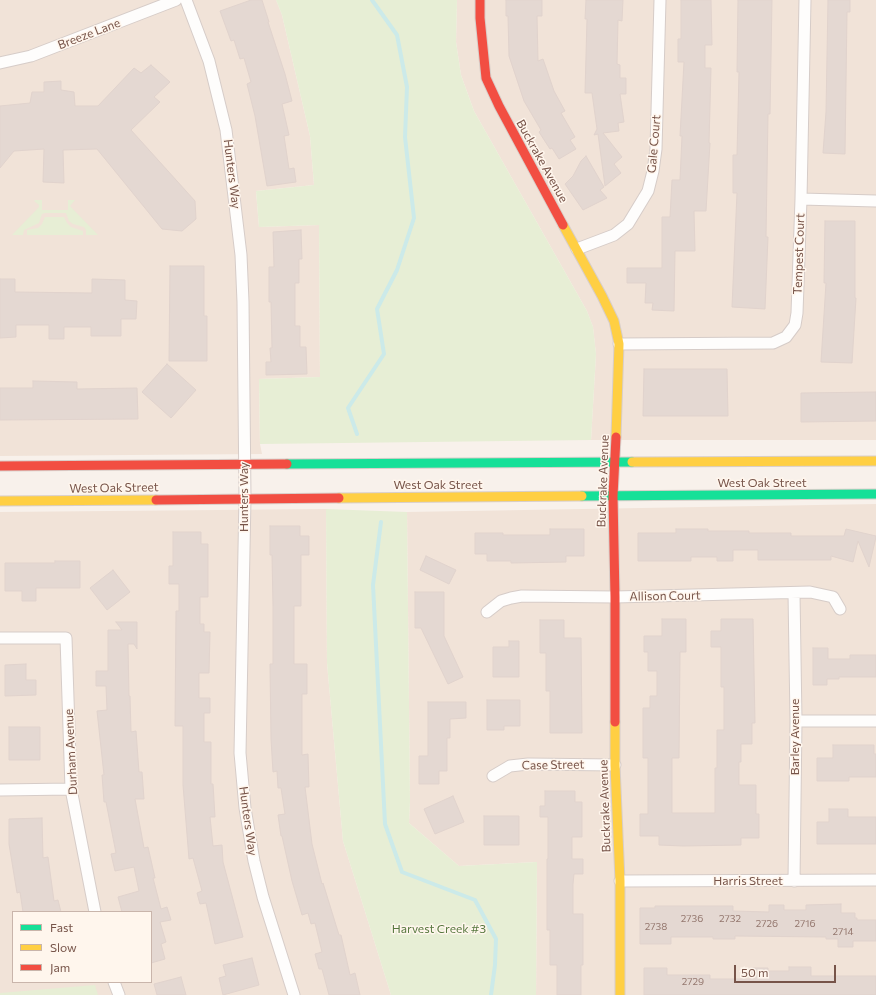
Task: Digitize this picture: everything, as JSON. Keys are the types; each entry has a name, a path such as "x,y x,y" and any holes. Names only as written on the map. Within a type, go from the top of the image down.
{"main road":[{"name":"Buckrake Avenue","path":"480,0 480,18 486,78 499,106 614,321 619,344 613,496 615,597 615,765 620,881 620,995"},
{"name":"West Oak Street","path":"0,466 876,461"},
{"name":"West Oak Street","path":"0,501 876,494"}],"street":[{"name":"Breeze Lane","path":"0,63 31,56 176,0"},
{"name":"Hunters Way","path":"186,0 209,61 226,130 239,228 243,302 245,498 240,753 244,808 263,897 294,995"},
{"name":"Gale Court","path":"577,250 614,235 628,224 648,191 656,149 660,0"},
{"name":"Tempest Court","path":"619,344 773,343 786,338 795,325 797,313 801,199 805,0"},
{"path":"801,199 876,201"},
{"name":"Allison Court","path":"487,612 501,601 522,596 615,597 794,593 817,593 833,597 840,609"},
{"name":"Barley Avenue","path":"794,593 796,722 794,881"},
{"name":"Durham Avenue","path":"0,638 66,638 71,789 95,911"},
{"path":"796,722 876,721"},
{"name":"Case Street","path":"493,776 510,766 528,764 615,765"},
{"path":"0,790 71,789"},
{"name":"Harris Street","path":"620,881 876,880"},
{"path":"114,983 119,995"}],"shaded area":[{"path":"0,0 276,0 282,15 310,136 314,185 256,191 259,227 319,225 320,377 259,379 260,444 262,454 0,456"},
{"path":"457,0 876,0 876,440 591,440 596,354 593,327 587,311 474,111 461,75 456,42"},
{"path":"876,504 876,995 536,995 537,862 459,866 409,823 407,512"},
{"path":"326,509 327,663 343,841 391,995 0,995 0,512"}],"green space":[{"path":"276,0 457,0 456,42 461,75 474,111 587,311 593,327 596,354 591,440 260,444 259,379 320,377 319,225 259,227 256,191 314,185 310,136 282,15"},
{"path":"42,200 42,210 68,210 68,200 75,200 70,206 98,235 86,235 86,230 84,227 73,224 69,221 66,213 45,213 42,214 39,223 24,230 23,235 12,235 39,207 39,205 34,201"},
{"path":"45,217 64,217 71,227 83,231 83,235 27,235 27,230 38,228 42,224"},
{"name":"Harvest Creek #3","path":"326,509 407,512 409,823 459,866 537,862 536,995 391,995 343,841 327,663"},
{"path":"95,985 98,995 0,995 0,993"}],"building":[{"path":"251,0 262,0 292,101 282,104 289,135 284,136 289,169 294,168 296,182 267,186 255,116 247,84 251,82 244,58 240,59 234,40 231,41 220,11"},
{"path":"506,0 542,0 542,16 537,16 538,61 543,59 554,91 565,111 561,113 575,137 570,140 576,149 559,159 552,148 550,149 539,132 541,130 524,101 509,56"},
{"path":"586,0 623,0 622,21 618,20 617,64 620,65 620,78 626,78 626,94 620,94 624,122 618,123 619,131 603,133 622,157 614,164 621,173 605,186 598,134 594,135 597,129 592,93 585,93 587,19 585,19"},
{"path":"681,0 711,0 712,45 705,45 705,68 711,68 710,143 706,211 694,211 695,251 675,251 674,311 652,310 653,303 645,303 646,283 627,283 627,268 662,268 662,217 670,217 672,180 680,180 682,136 680,136 684,62 678,62 678,39 681,39"},
{"path":"738,0 772,0 770,114 768,114 766,237 768,237 765,309 732,307 737,193 733,193 733,155 737,155 739,72 737,72"},
{"path":"828,0 850,0 850,12 847,12 845,154 823,153 826,112"},
{"path":"151,65 170,82 154,97 160,102 131,130 195,201 196,219 182,231 162,229 97,149 63,150 64,183 43,182 44,149 14,151 0,168 0,106 30,103 32,92 44,92 44,82 61,81 61,90 74,92 75,106 98,106 134,68 141,73"},
{"path":"586,156 604,187 600,190 607,198 583,210 565,184 573,176 581,161"},
{"path":"825,221 855,221 856,298 852,363 821,362 826,283 824,283"},
{"path":"301,230 302,259 299,259 299,283 295,283 295,326 300,326 300,347 306,347 307,374 266,375 266,362 271,362 270,348 272,348 271,302 269,302 269,267 274,267 273,232"},
{"path":"170,266 204,266 204,316 207,316 207,361 169,361"},
{"path":"0,279 15,279 15,292 92,293 92,279 125,280 125,300 137,301 136,319 121,319 121,336 91,336 91,327 64,327 64,339 49,339 49,325 16,325 16,337 0,338"},
{"path":"167,364 196,390 171,418 142,392"},
{"path":"644,369 727,369 728,416 643,416"},
{"path":"33,381 77,382 77,389 137,388 138,419 0,420 0,388 33,388"},
{"path":"876,392 876,421 801,422 801,393"},
{"path":"270,526 300,526 300,536 309,536 309,555 301,555 301,606 294,606 294,664 307,664 307,694 302,694 302,755 308,754 309,787 305,787 312,844 322,884 323,883 339,935 341,935 350,975 355,973 360,995 329,995 322,969 319,969 315,954 322,952 315,923 311,924 308,913 302,915 281,836 278,815 285,814 281,788 278,788 277,771 273,772 271,739 270,664 273,664 273,606"},
{"path":"550,529 584,529 584,556 566,556 566,562 511,563 511,561 487,561 487,554 475,554 475,533 503,533 503,535 550,535"},
{"path":"676,529 749,531 749,533 791,533 791,536 844,536 846,529 876,537 869,567 858,541 853,562 831,556 831,560 758,560 758,550 733,550 733,561 717,561 717,557 691,557 691,561 638,561 638,533 676,533"},
{"path":"173,532 201,532 201,544 208,544 208,597 200,597 200,624 204,624 204,632 210,632 209,673 199,673 199,698 210,698 210,713 204,713 204,742 211,742 211,784 213,784 215,817 210,817 213,846 222,845 223,862 243,937 215,944 206,903 200,904 197,893 202,891 193,858 189,859 183,785 183,726 175,726 176,611 179,611 179,584 169,584 169,566 173,566"},
{"path":"426,556 456,570 449,584 420,570"},
{"path":"55,561 80,561 80,588 36,588 36,601 22,601 22,591 5,591 5,563 55,563"},
{"path":"113,570 130,592 107,610 90,588"},
{"path":"415,592 444,592 444,636 463,677 448,684 421,628 415,628"},
{"path":"662,619 686,619 686,652 680,652 679,758 672,758 672,813 715,813 717,730 724,730 724,687 721,687 721,647 711,647 711,631 721,631 721,619 753,619 755,723 752,723 752,744 741,744 739,785 756,785 756,814 759,814 759,838 741,838 741,845 683,846 659,845 659,836 640,836 640,814 648,814 648,758 643,758 643,708 650,708 650,696 657,696 657,671 648,671 648,652 644,652 644,636 662,636"},
{"path":"540,620 564,620 564,638 581,638 582,733 550,733 550,691 546,691 546,653 540,653"},
{"path":"116,622 137,622 137,649 134,644 128,644 129,696 131,732 136,731 139,772 142,772 144,799 135,799 144,848 148,847 155,878 153,878 161,909 167,907 171,920 160,922 166,942 161,944 165,959 152,963 152,911 122,911 118,897 139,891 134,867 115,871 111,854 116,853 106,802 104,802 102,775 104,775 97,711 107,710 106,686 96,686 96,671 108,671 108,630 122,630"},
{"path":"509,641 519,641 519,677 493,677 493,647 509,647"},
{"path":"813,648 828,648 828,659 850,659 850,655 876,655 876,677 839,677 839,679 827,679 827,685 813,685"},
{"path":"26,664 26,680 36,680 36,695 5,696 5,665"},
{"path":"487,700 520,700 520,726 504,726 504,730 487,730"},
{"path":"428,702 466,702 466,718 450,719 450,738 447,738 447,771 439,771 439,784 419,784 419,756 428,756"},
{"path":"9,727 40,727 40,760 9,760"},
{"path":"833,745 874,745 874,754 876,754 876,777 849,777 849,781 817,781 817,758 833,758"},
{"path":"545,791 575,791 575,802 582,802 582,837 572,837 572,859 583,859 583,874 574,874 573,884 573,914 583,914 583,965 581,965 581,995 557,995 557,965 550,965 550,930 547,930 548,817 540,817 540,806 545,806"},
{"path":"453,796 464,822 435,834 424,809"},
{"path":"829,809 848,809 848,817 876,817 876,844 817,844 817,822 829,822"},
{"path":"484,816 519,816 519,845 484,845"},
{"path":"42,818 43,858 48,857 54,901 58,900 61,911 23,911 20,892 17,893 9,844 9,819"},
{"path":"841,904 841,913 855,913 855,918 857,918 857,920 876,920 876,941 853,941 853,947 838,947 838,939 826,939 826,937 735,936 735,939 713,939 713,937 671,937 671,944 640,944 640,908 655,908 655,906 733,906 733,911 769,912 769,905 784,905 784,910 806,910 806,905"},
{"path":"252,958 259,985 223,995 219,978 226,976 223,965"},
{"path":"789,967 811,967 811,976 876,976 876,995 644,995 644,968 667,968 667,975 710,975 710,979 751,979 751,968 768,968 768,971 789,971"},
{"path":"181,977 186,995 157,995 154,984"}],"waterway":[{"path":"357,434 348,408 384,354 377,309 397,270 414,218 405,137 407,87 397,35 372,0"},
{"path":"381,522 373,585 385,824 402,872 475,900 496,939 495,965 491,995"}],"traffic: fast":[{"path":"287,464 632,462"},
{"path":"582,496 876,494"}],"traffic: slow":[{"path":"563,225 614,321 619,344 616,437"},
{"path":"632,462 876,461"},
{"path":"339,498 582,496"},
{"path":"0,501 156,500"},
{"path":"615,722 615,765 620,881 620,995"}],"traffic: jam":[{"path":"480,0 480,18 486,78 499,106 563,225"},
{"path":"615,722 613,496 616,437"},
{"path":"0,466 287,464"},
{"path":"156,500 339,498"}]}
